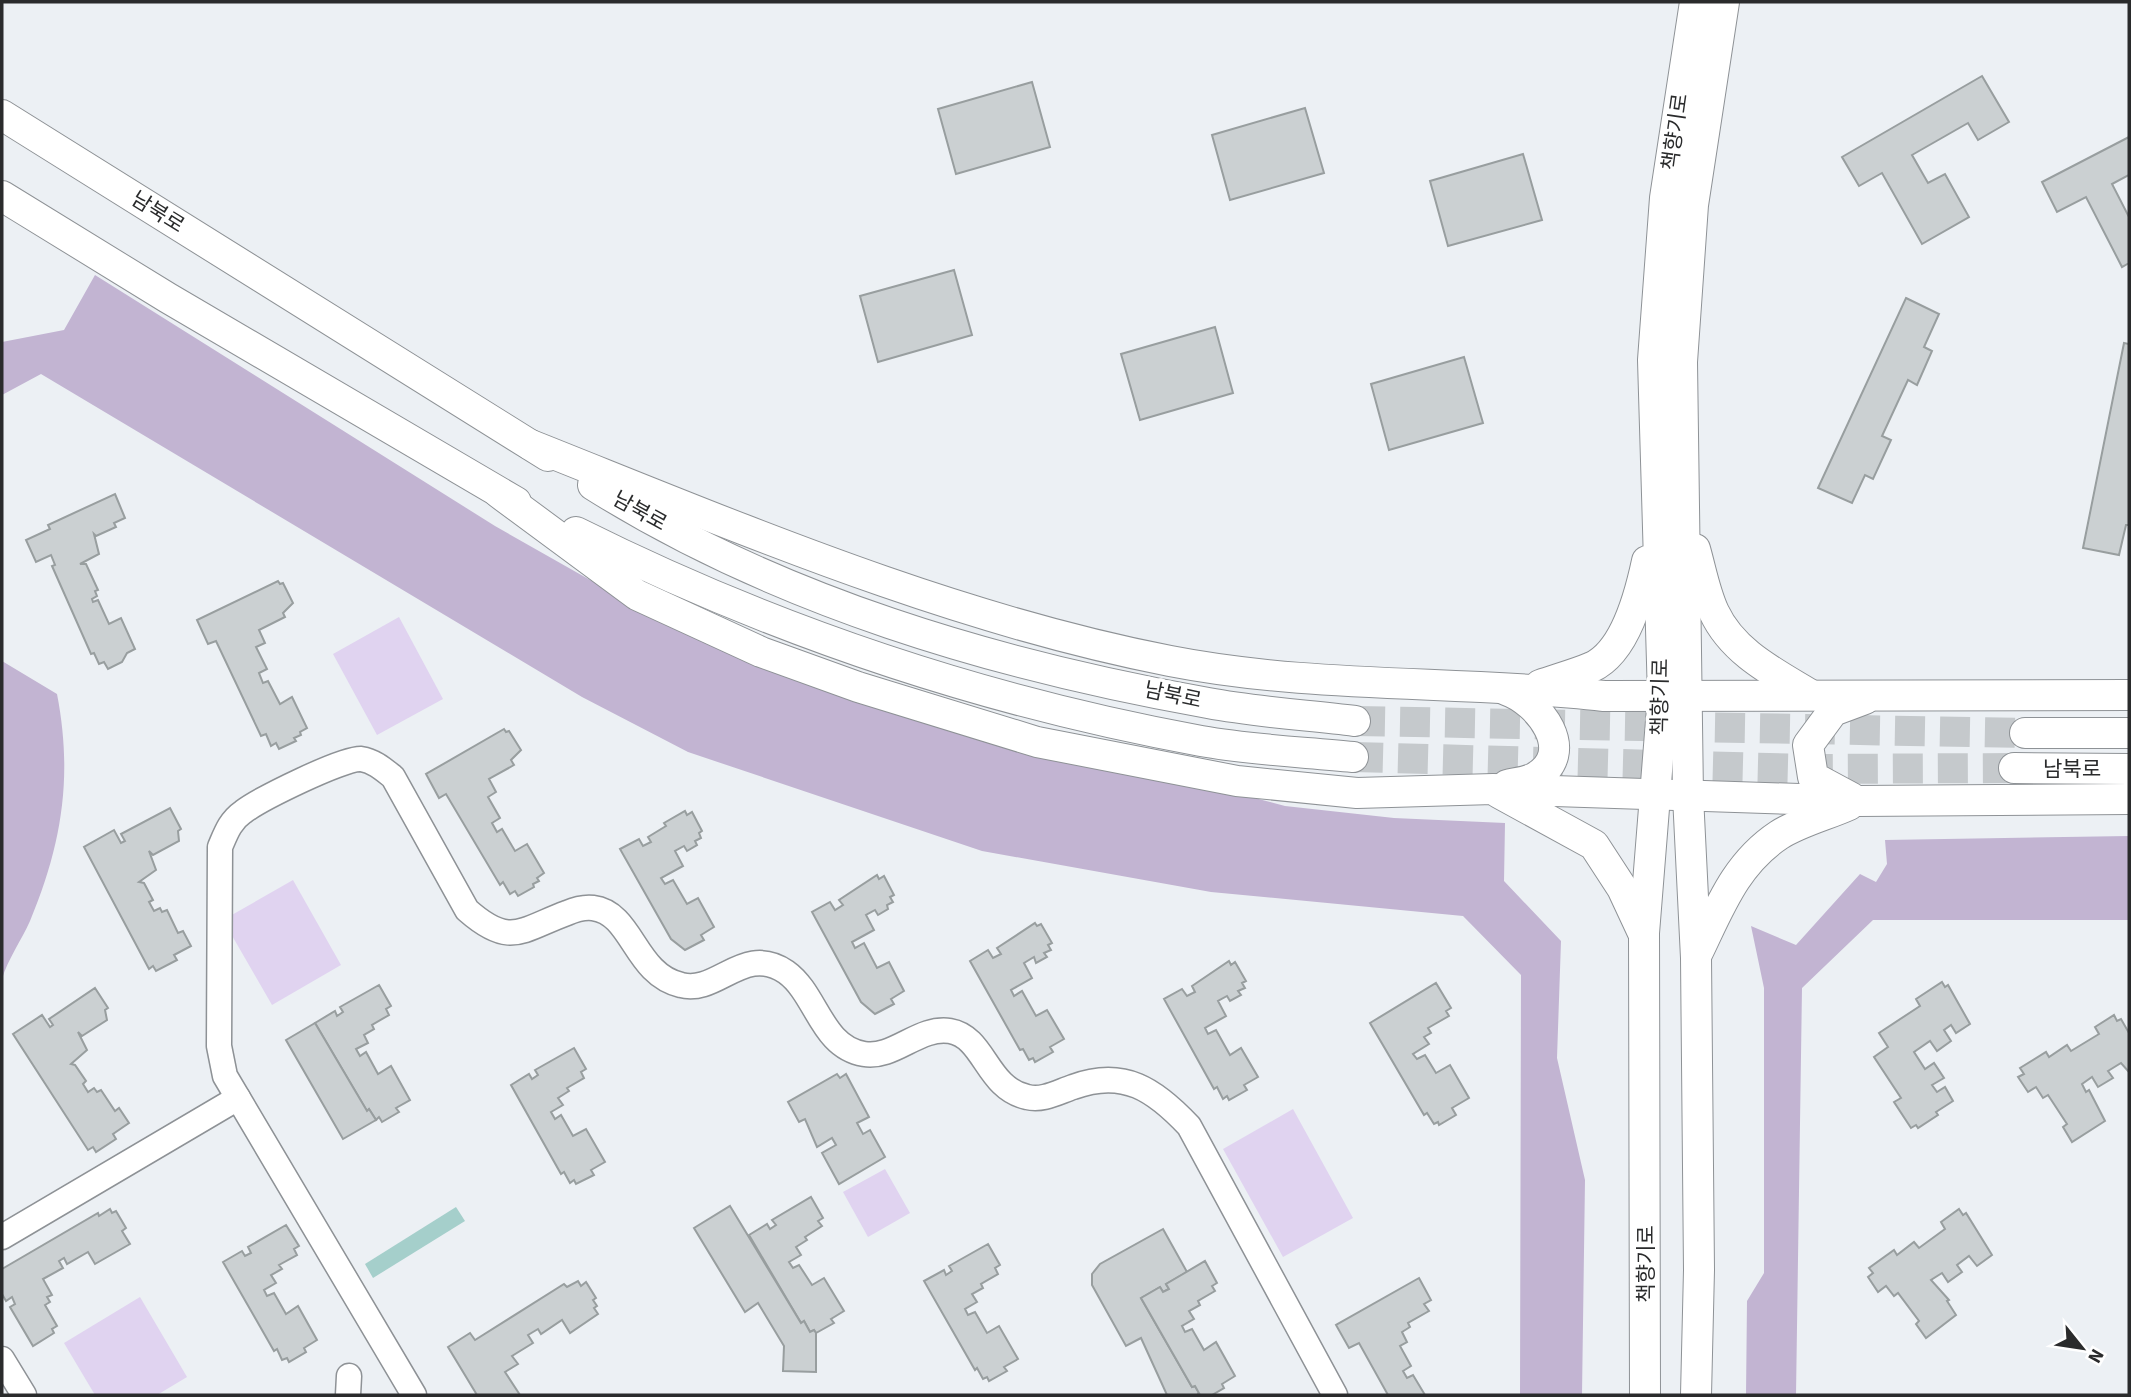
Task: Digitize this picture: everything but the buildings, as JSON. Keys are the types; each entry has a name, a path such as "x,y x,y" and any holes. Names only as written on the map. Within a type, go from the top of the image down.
{"main road":[{"name":"책향기로","path":"1695,2 1665,198 1653,360 1656,523 1688,796 1696,958 1699,1270 1696,1395"},
{"name":"책향기로","path":"1645,1395 1644,933 1656,795 1675,695 1685,515 1682,362 1693,205 1724,2"},
{"name":"남북로","path":"2,115 627,506 754,570 915,633 1084,677 1210,703 1355,721"},
{"name":"남북로","path":"2,196 168,298 499,493 666,576 740,608 904,669 1085,717 1204,742 1353,757"},
{"path":"531,445 804,554 1021,626 1185,663 1315,679 1533,688 1604,696 2129,695"},
{"path":"499,493 637,595 761,652 858,687 1037,742 1264,784 1357,793 1493,789 1858,802 2129,799"},
{"path":"1685,515 1714,612 1729,635 1750,657 1811,695"},
{"path":"1533,688 1595,666 1618,642 1637,606 1656,523"},
{"path":"1493,789 1535,778 1548,764 1554,746 1552,733 1541,712 1523,696 1496,687"},
{"path":"1858,802 1812,777 1808,744 1833,711 1875,695"},
{"name":"남북로","path":"2025,733 2129,733"},
{"name":"남북로","path":"2014,768 2129,769"},
{"path":"1493,789 1594,845 1622,888 1644,933"},
{"path":"1696,958 1733,879 1754,855 1781,834 1858,802"}],"street":[{"path":"414,1395 225,1076 219,1046 220,847 228,826 243,812 342,761 360,759 376,763 393,777 467,910 485,926 502,932 523,933 575,910 593,908 608,914 623,926 648,967 665,981 685,987 755,963 769,964 785,971 797,982 830,1034 845,1047 865,1054 885,1052 928,1032 947,1031 961,1034 974,1045 992,1075 1008,1091 1030,1098 1054,1095 1098,1081 1130,1082 1153,1092 1189,1126 1335,1395"},
{"path":"2,1237 238,1098"},
{"path":"2,1359 24,1395"}],"shaded area":[{"path":"95,275 495,526 606,589 848,698 942,728 1027,750 1208,786 1285,806 1394,818 1505,823 1504,881 1561,941 1557,1058 1585,1180 1582,1395 1520,1395 1521,975 1463,916 1211,892 982,851 688,752 582,697 41,374 2,395 2,342 64,330"},
{"path":"399,617 443,699 377,735 333,654"},
{"path":"2,661 57,694 62,724 64,782 62,809 50,865 30,921 2,979"},
{"path":"2129,836 2129,920 1873,920 1802,988 1796,1395 1746,1395 1747,1301 1764,1273 1764,988 1751,926 1796,945 1860,874 1876,882 1887,864 1885,840"},
{"path":"293,880 341,965 272,1005 223,920"},
{"path":"1293,1109 1353,1218 1283,1257 1223,1149"},
{"path":"885,1169 910,1213 868,1237 843,1192"},
{"path":"456,1207 465,1221 373,1278 365,1264"},
{"path":"140,1297 187,1377 157,1395 95,1395 64,1343"}],"tunnel":[{"path":"1355,721 2025,733"},
{"path":"1353,757 1809,769 2014,768"}]}
